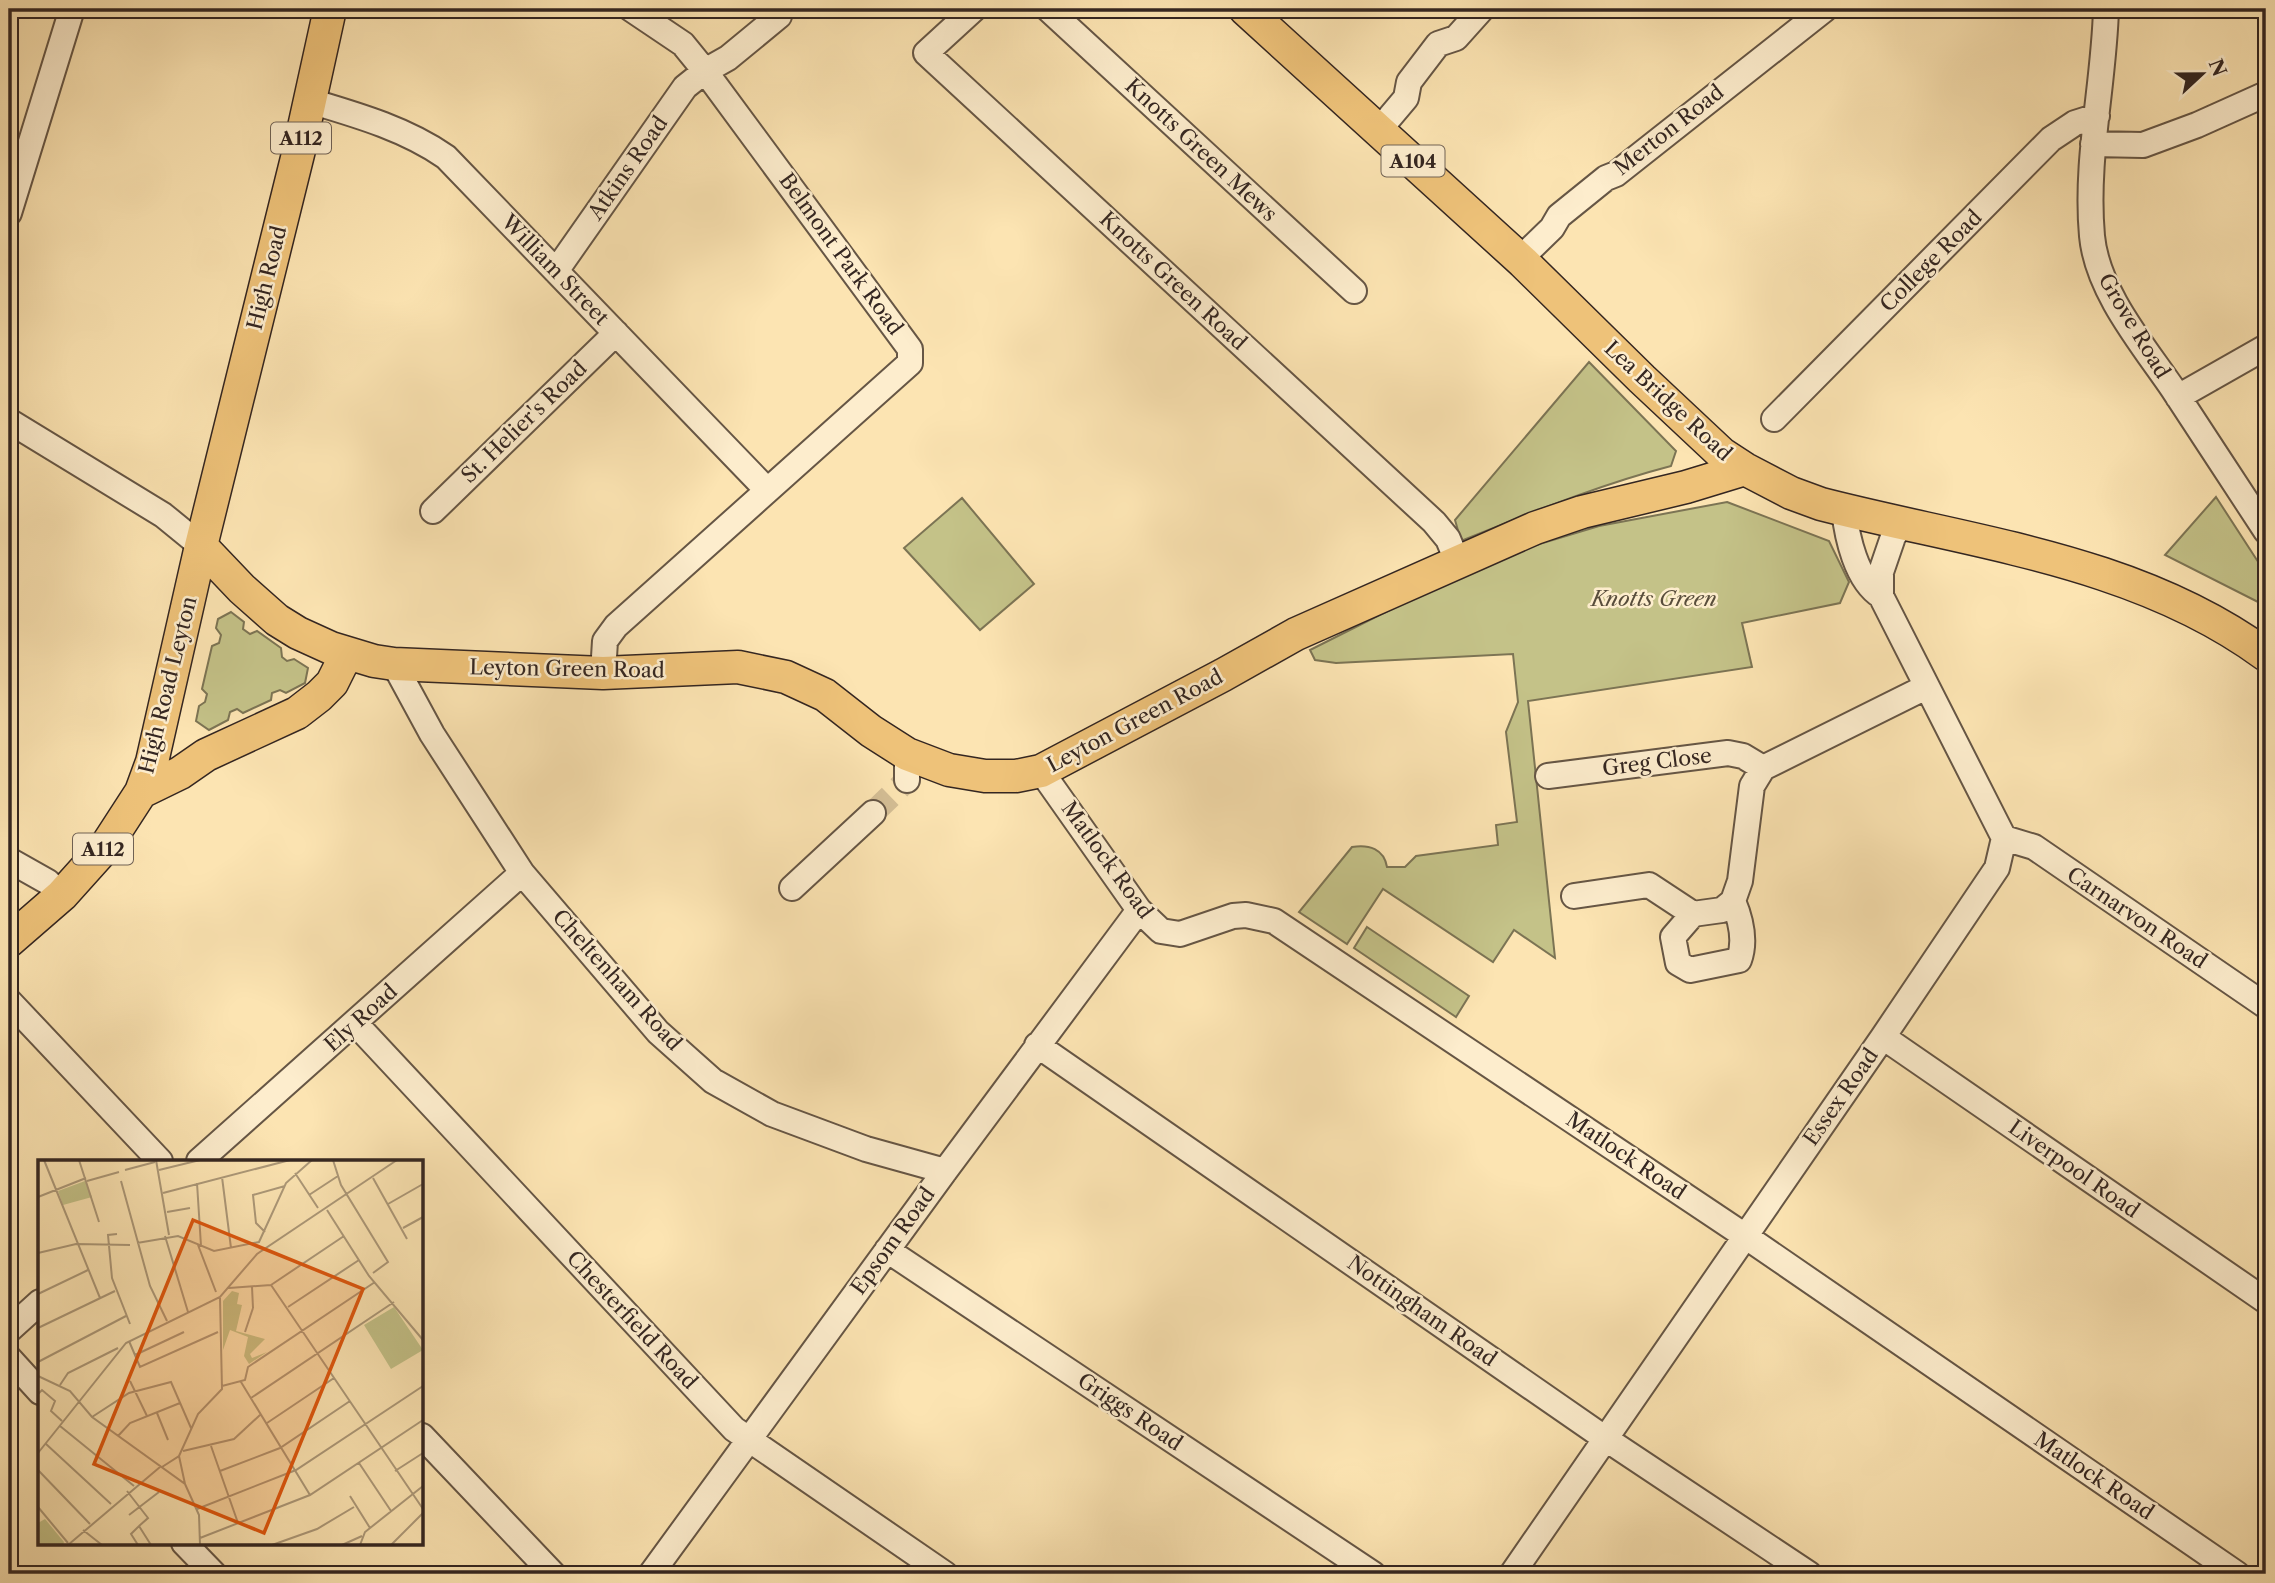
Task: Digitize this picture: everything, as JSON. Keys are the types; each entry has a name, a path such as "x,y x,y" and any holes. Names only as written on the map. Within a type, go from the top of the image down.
{"main road":[{"name":"High Road","path":"201,546 330,9"},
{"name":"Lea Bridge Road","path":"1245,9 1520,259 1722,454 1745,469 1800,497 1844,510 2030,552 2134,585 2201,615 2266,655"},
{"name":"Leyton Green Road","path":"201,546 242,589 277,620 298,634 347,653 394,664 603,673 738,667 786,677 825,695 872,731 907,767 985,776 1016,776 1041,771 1296,634 1535,528 1582,512 1686,487 1745,469"},
{"name":"High Road Leyton","path":"9,941 62,895 106,846 141,792 160,732 201,546"},
{"path":"141,792 180,773 206,755 297,713 332,683 347,653"},
{"path":"160,732 206,755"}],"street":[{"path":"9,214 72,9"},
{"name":"Belmont Park Road","path":"603,673 605,641 616,626 910,363 911,349 683,44 631,9"},
{"name":"Knotts Green Road","path":"974,9 926,53 1433,522 1448,539 1457,561"},
{"name":"Knotts Green Mews","path":"1048,9 1354,291"},
{"path":"1379,130 1406,98 1409,82 1438,44 1456,38 1482,9"},
{"name":"Merton Road","path":"1520,259 1552,228 1559,216 1825,9"},
{"name":"Grove Road","path":"2106,9 2090,207 2092,238 2098,267 2120,309 2266,531"},
{"name":"Atkins Road","path":"556,271 685,87 728,58 779,16"},
{"path":"2093,144 2143,145 2197,125 2266,94"},
{"name":"William Street","path":"310,101 363,117 427,144 446,157 767,489"},
{"name":"College Road","path":"1774,419 2051,139 2075,122 2097,116"},
{"name":"St. Helier's Road","path":"433,511 616,332"},
{"path":"2178,397 2266,347"},
{"path":"9,421 163,514 201,546"},
{"path":"1844,510 1848,539 1856,562 1873,591 1881,596"},
{"path":"1902,523 1893,537 1881,572 1881,596 2004,838"},
{"name":"Cheltenham Road","path":"394,664 432,734 522,873 658,1032 713,1080 772,1114 866,1149 945,1171"},
{"path":"1574,896 1648,885 1693,914 1722,910 1733,901 1740,881 1752,786 1763,768 1926,687"},
{"name":"Greg Close","path":"1548,776 1728,753 1743,756 1763,768"},
{"name":"Matlock Road","path":"1041,771 1139,910 1161,931 1180,934 1233,916 1246,915 1274,921 1745,1236 2237,1574"},
{"path":"792,888 873,813"},
{"name":"Carnarvon Road","path":"2004,838 2034,847 2266,1006"},
{"name":"Essex Road","path":"1512,1574 1997,868 2004,838"},
{"path":"9,860 48,882 62,895"},
{"name":"Ely Road","path":"200,1160 522,873"},
{"path":"1693,914 1673,937 1678,963 1690,970 1739,960 1744,947 1733,901"},
{"name":"Epsom Road","path":"651,1574 1037,1045 1139,910"},
{"path":"9,1001 159,1160"},
{"name":"Chesterfield Road","path":"355,1023 734,1429 946,1574"},
{"name":"Liverpool Road","path":"1883,1037 2266,1301"},
{"name":"Nottingham Road","path":"1037,1045 1606,1439 1809,1574"},
{"name":"Griggs Road","path":"887,1250 1373,1574"},
{"path":"9,1330 38,1304"},
{"path":"9,1358 38,1390"},
{"path":"424,1438 553,1574"},
{"path":"185,1544 214,1574"}],"green space":[{"path":"1589,362 1676,451 1671,466 1591,491 1461,541 1455,520"},
{"path":"2216,497 2266,574 2266,606 2165,555"},
{"path":"962,498 1034,584 980,630 904,548"},
{"name":"Knotts Green","path":"1727,502 1829,541 1849,582 1840,603 1742,623 1752,667 1528,701 1555,958 1514,930 1493,962 1383,889 1347,944 1299,912 1352,847 1375,849 1383,856 1387,867 1405,867 1416,856 1498,845 1496,825 1517,822 1506,732 1518,702 1513,654 1336,663 1315,660 1310,650 1469,570 1516,551 1599,526"},
{"path":"231,612 244,622 243,629 250,634 257,631 281,648 282,657 287,661 294,659 308,668 305,683 286,693 280,690 272,693 271,700 243,713 237,709 230,712 228,720 209,730 196,721 199,706 205,702 207,694 202,689 212,646 219,643 221,635 216,628 218,619"},
{"path":"1367,927 1469,996 1456,1017 1354,948"}],"tunnel":[{"path":"873,813 907,780"}]}
